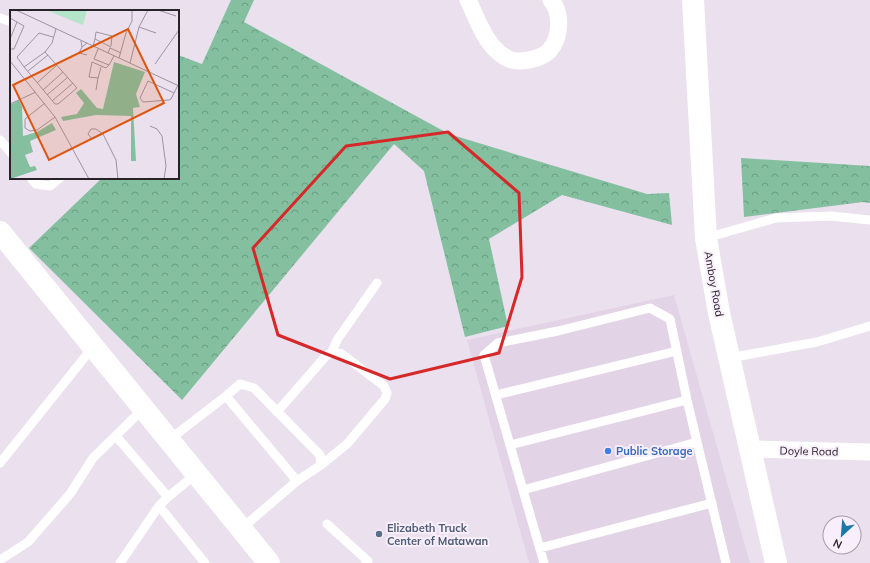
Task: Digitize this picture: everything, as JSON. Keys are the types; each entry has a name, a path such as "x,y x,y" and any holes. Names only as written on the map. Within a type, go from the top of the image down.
{"street":[{"path":"468,0 484,33 496,49 509,60 536,58 549,51 556,40 559,17 557,7 551,0"},
{"name":"Amboy Road","path":"693,0 706,238 719,313 776,563"},
{"path":"0,232 144,408 266,562"},
{"name":"Doyle Road","path":"749,449 870,452"}],"lane":[{"path":"0,18 10,22"},
{"path":"0,140 10,152"},
{"path":"32,179 36,184 50,186 59,179"},
{"path":"706,238 776,218 831,216 870,220"},
{"path":"277,412 325,357 332,352 337,340 377,283"},
{"path":"544,563 484,355 498,343 558,331 650,308 670,319 687,400 726,563"},
{"path":"729,358 817,342 870,326"},
{"path":"0,463 94,346"},
{"path":"496,395 677,351"},
{"path":"241,529 297,481 321,465 347,444 385,399 387,393 384,386 342,354 332,352"},
{"path":"169,440 240,384 254,388 320,454 321,465"},
{"path":"226,396 297,481"},
{"path":"510,445 687,400"},
{"path":"0,560 28,542 70,494 93,458 144,408"},
{"path":"116,436 168,497"},
{"path":"523,490 697,442"},
{"path":"120,563 159,506 196,473"},
{"path":"540,548 712,503"},
{"path":"159,506 205,563"},
{"path":"327,524 368,560 366,563"}],"highlighted area":[{"path":"448,132 519,193 522,277 499,353 390,379 278,335 253,248 346,146"}],"shaded area":[{"name":"Public Storage","path":"674,295 750,563 529,563 467,340"}],"green space":[{"path":"231,0 254,0 244,22 449,134 647,194 669,193 672,225 562,195 489,239 508,326 465,337 424,171 394,144 182,400 29,248 101,179 179,179 179,55 202,64"},
{"path":"741,158 870,166 870,203 863,202 744,217"}],"place":[{"name":"Public Storage","path":"608,451"},
{"name":"Elizabeth Truck Center of Matawan","path":"379,534"}]}
